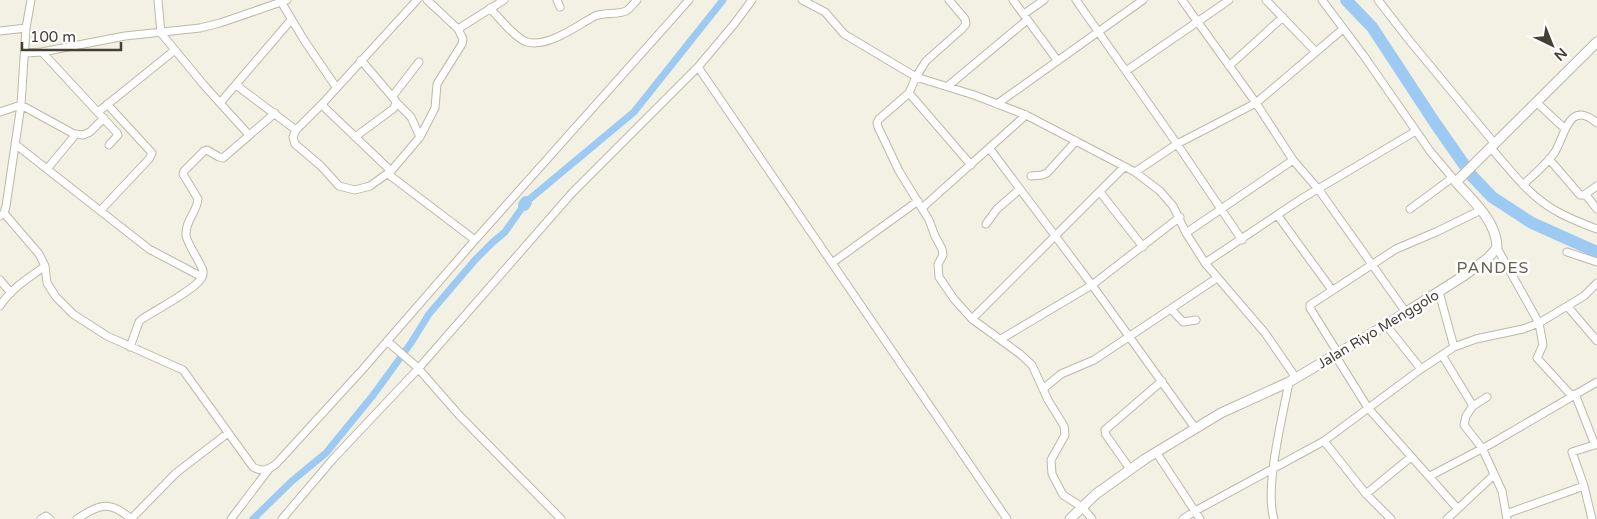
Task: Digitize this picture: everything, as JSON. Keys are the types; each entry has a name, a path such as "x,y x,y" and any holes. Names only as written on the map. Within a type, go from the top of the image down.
{"street":[{"path":"31,0 26,28 26,53 21,105 2,214 36,250 45,266 45,276 49,288 66,308 107,336 183,370 253,467 260,470 269,470"},
{"path":"158,0 161,33 207,89 249,135"},
{"path":"417,0 296,130 292,137 295,144 321,166 339,186 349,189 362,189 370,186 390,172 420,137 435,108 437,84 462,44 463,39 458,29 427,0"},
{"path":"458,29 504,0"},
{"path":"490,8 521,39 533,42 561,35 598,15 627,10 637,0"},
{"path":"231,519 269,470 388,342 474,240 689,0"},
{"path":"282,519 333,459 418,368 572,193 698,67 752,0"},
{"path":"802,0 825,12 844,34 916,78 948,86 1026,115 1135,172 1165,195 1180,217 1186,233 1205,263 1265,332 1293,380 1273,469 1271,506 1274,519"},
{"path":"949,0 966,24 926,61 909,93 879,119 877,123 899,171 929,220 943,252 938,264 940,278 954,299 972,319 1001,339 1032,365 1065,431 1051,460 1052,474 1063,495 1082,507 1092,519"},
{"path":"1014,0 1057,60"},
{"path":"948,86 1044,0"},
{"path":"1076,0 1242,240"},
{"path":"997,104 1143,0"},
{"path":"1182,0 1256,103 1293,160 1319,190 1405,311"},
{"path":"1126,71 1229,0"},
{"path":"1266,0 1316,52"},
{"path":"1322,0 1430,151 1481,210 1494,232 1497,248 1539,323 1543,346 1537,358 1573,395 1596,445 1572,452 1584,486 1592,519"},
{"path":"1378,0 1523,185 1558,212 1597,229"},
{"path":"26,53 42,52 125,36 195,29 220,23 283,1 291,20 336,87"},
{"path":"1229,66 1283,17"},
{"path":"220,103 291,20"},
{"path":"0,31 26,28"},
{"path":"1135,172 1177,144 1256,103 1344,29"},
{"path":"1410,210 1455,180 1477,161 1597,42"},
{"path":"98,112 175,50"},
{"path":"42,52 118,133 109,145"},
{"path":"360,60 411,117 420,137"},
{"path":"355,137 395,108 394,99 419,62"},
{"path":"698,67 1007,519"},
{"path":"236,85 275,112 296,130"},
{"path":"909,93 971,166"},
{"path":"1536,102 1564,128"},
{"path":"323,103 324,107 390,172 474,240"},
{"path":"100,211 149,160 152,153 107,104"},
{"path":"0,112 21,105 76,134 86,135 104,118"},
{"path":"130,346 142,318 192,289 202,277 202,268 186,235 188,224 195,211 198,199 183,172 204,151 207,150 223,158 275,112"},
{"path":"922,208 1026,115"},
{"path":"1523,185 1549,159 1555,151 1564,128 1578,115 1588,116 1597,122"},
{"path":"1205,263 1301,199 1416,131"},
{"path":"47,169 76,134"},
{"path":"1031,176 1042,176 1076,141"},
{"path":"15,144 149,249 202,277"},
{"path":"990,149 1092,285 1195,428"},
{"path":"1549,159 1581,196 1597,186"},
{"path":"1186,233 1293,160"},
{"path":"972,319 1124,167"},
{"path":"986,224 997,209 1020,189"},
{"path":"1100,192 1143,246"},
{"path":"1585,194 1597,209"},
{"path":"832,263 918,201"},
{"path":"1458,509 1368,408 1309,306 1396,249 1481,210"},
{"path":"1278,216 1332,290"},
{"path":"1001,339 1092,285 1180,217"},
{"name":"Jalan Riyo Menggolo","path":"1070,519 1096,494 1156,452 1230,408 1293,380 1337,354 1480,265 1497,248"},
{"path":"1567,252 1597,262"},
{"path":"0,306 11,293 45,266"},
{"path":"1044,389 1060,374 1087,364 1217,278"},
{"path":"0,280 11,293"},
{"path":"1183,519 1324,441 1421,369 1454,347 1476,339 1523,329 1539,323 1584,296 1597,283"},
{"path":"1438,292 1454,347"},
{"path":"1568,306 1597,341"},
{"path":"1171,309 1183,322 1196,320"},
{"path":"1386,324 1421,369"},
{"path":"388,342 418,368 460,415 561,519"},
{"path":"1442,355 1473,406"},
{"path":"1130,469 1106,435 1105,430 1162,381"},
{"path":"1430,476 1573,395 1596,385"},
{"path":"1487,397 1473,406 1466,416 1464,425 1482,448 1502,491 1507,517 1584,486"},
{"path":"77,519 96,508 102,507 116,507 127,518 176,473 228,433"},
{"path":"1324,441 1366,494 1390,519"},
{"path":"1156,452 1200,519"},
{"path":"1366,494 1411,457"},
{"path":"1447,519 1494,475"},
{"path":"41,519 46,516 50,519"}],"waterway":[{"path":"526,202 634,112 723,0"},
{"path":"1346,0 1372,27 1472,176 1492,197 1532,223 1597,252"},
{"path":"253,519 292,481 326,453 374,394 411,343 429,314 475,260 505,232 524,205"}],"district":[{"name":"PANDES","path":"1493,267"}]}
